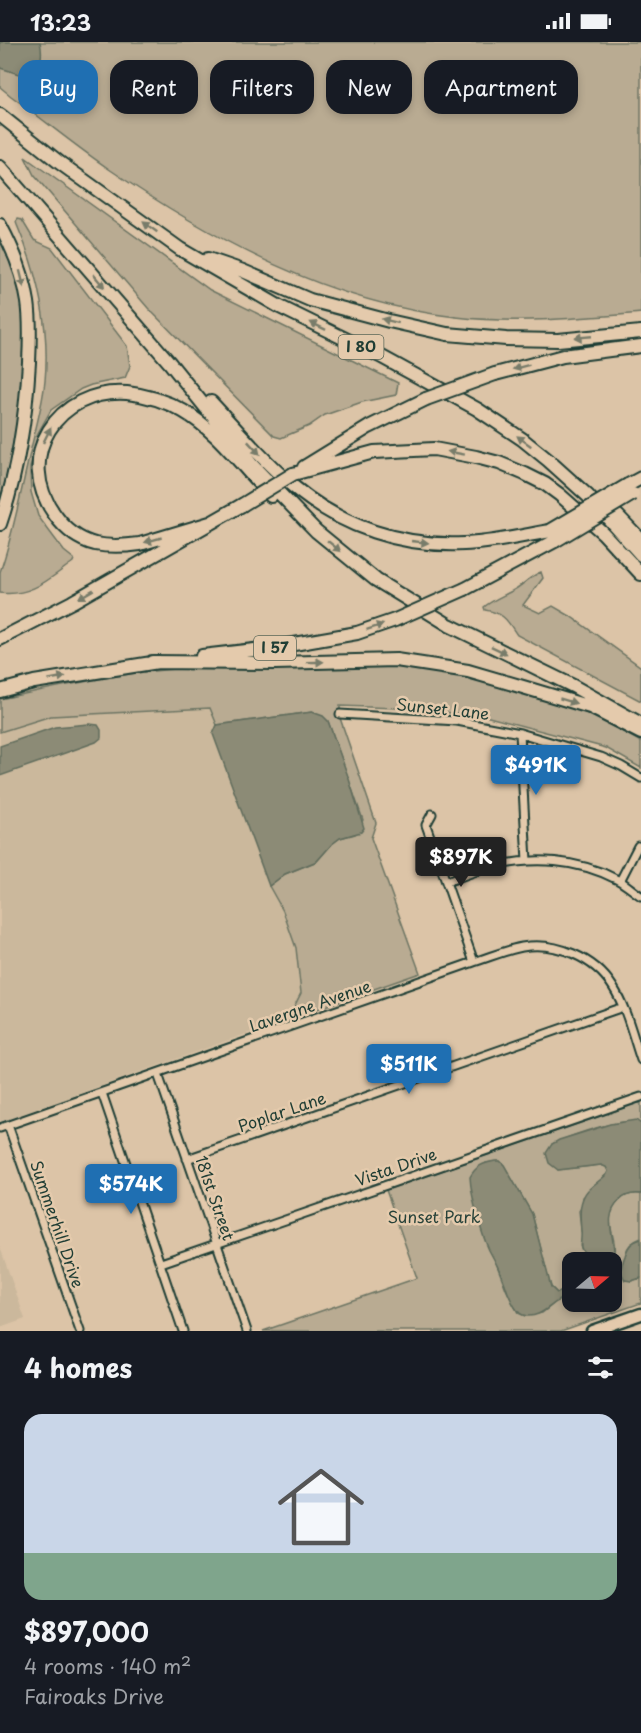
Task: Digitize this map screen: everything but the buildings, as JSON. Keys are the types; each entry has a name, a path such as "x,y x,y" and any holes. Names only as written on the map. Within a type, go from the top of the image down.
{"highway":[{"name":"I 80","path":"0,114 60,163 180,249 280,307 380,356 477,409 548,460 588,496 641,555"},
{"path":"0,167 169,362 252,465 316,531"},
{"path":"0,225 22,273 28,302 30,334 28,392 20,449 0,524"},
{"path":"180,249 243,271 310,300 447,334 506,339 558,340 641,332"},
{"path":"0,639 72,602 293,474 323,461 369,427 426,399 495,374 563,356 641,346"},
{"path":"169,362 190,380 273,468 295,488 330,512 363,528 408,541 444,544 552,536 634,490 641,478"},
{"path":"210,523 130,545 96,544 73,534 59,522 49,508 41,487 39,460 50,428 61,414 76,403 102,393 144,395 180,409 203,425 280,506 316,531 376,580 449,625 573,686 641,724"},
{"path":"323,461 374,452 434,449 499,463 545,484 560,495 603,533 641,574"},
{"path":"548,460 577,476 641,540"},
{"name":"I 57","path":"0,690 152,662 271,648 357,633 395,620 465,589 552,536"},
{"path":"152,662 275,663 396,660 468,671 590,707 641,733"}],"main road":[{"path":"592,1331 641,1314"}],"street":[{"name":"Sunset Lane","path":"340,714 457,721 520,733 601,757 641,778"},
{"path":"520,733 527,861"},
{"path":"432,814 426,825 474,962"},
{"path":"620,881 638,846"},
{"path":"446,882 489,868 527,861 558,862 582,867 620,881 641,896"},
{"name":"Lavergne Avenue","path":"0,1128 474,962 523,947 549,947 564,950 596,967 617,994 641,1060"},
{"name":"Poplar Lane","path":"187,1159 623,1007"},
{"name":"181st Street","path":"158,1074 247,1331"},
{"path":"102,1093 183,1331"},
{"name":"Vista Drive","path":"161,1263 641,1096"},
{"name":"Summerhill Drive","path":"9,1125 80,1331"}],"shaded area":[{"path":"0,42 40,42 41,60 18,60 18,74 0,68"},
{"path":"210,708 217,725 213,734 269,886 283,911 296,948 301,993 288,1019 0,1122 0,732 51,716"},
{"path":"312,712 323,716 328,721 364,828 361,832 340,838 317,861 285,874 269,886 213,734 217,725"},
{"path":"98,725 101,730 101,738 96,742 0,776 0,746 55,727"},
{"path":"636,1120 641,1124 641,1194 626,1195 614,1207 611,1219 613,1252 584,1252 581,1248 580,1210 583,1199 590,1188 608,1171 601,1165 558,1170 549,1163 546,1153 552,1144 559,1140 610,1124"},
{"path":"500,1161 504,1165 532,1214 551,1287 557,1293 562,1292 562,1298 533,1316 523,1315 517,1310 486,1243 480,1224 470,1177 475,1170 487,1163"},
{"path":"641,1239 641,1278 631,1281 625,1280 622,1265 632,1243"},
{"path":"0,1247 25,1319 0,1328"}],"green space":[{"path":"0,42 641,42 641,313 525,320 456,317 409,310 318,283 231,243 189,220 96,160 35,114 98,114 98,60 18,60 18,101 0,87"},
{"path":"25,157 210,290 398,383 396,395 362,402 325,415 309,426 281,438 274,436 148,308 34,175"},
{"path":"18,219 22,220 34,240 52,248 127,346 130,366 125,378 81,389 51,410 38,433 30,468 31,492 38,516 64,551 74,559 73,562 39,585 11,594 0,593 0,572 12,533 40,413 46,361 41,301 31,262 16,222"},
{"path":"0,234 21,287 25,370 12,462 0,505"},
{"path":"541,572 543,578 523,605 540,613 553,606 641,667 641,701 517,635 504,618 497,613 485,610 484,607 488,604"},
{"path":"397,664 474,676 570,706 641,742 641,768 606,748 485,716 397,708 340,706 340,718 376,823 371,838 420,973 288,1019 301,993 296,948 283,911 269,886 285,874 317,861 340,838 355,834 363,820 328,721 312,712 217,725 210,708 51,716 0,732 0,699 108,677 207,667"},
{"name":"Sunset Park","path":"641,1102 641,1124 622,1122 610,1124 552,1144 558,1170 601,1165 608,1171 583,1197 583,1205 579,1211 582,1238 580,1245 584,1252 562,1252 562,1292 557,1293 551,1287 532,1214 504,1165 500,1161 486,1163 489,1249 518,1313 525,1316 542,1313 562,1299 562,1312 615,1312 561,1331 263,1331 417,1278 386,1190"},
{"path":"635,1194 641,1194 641,1238 629,1246 625,1256 631,1281 641,1278 641,1303 622,1310 622,1252 614,1252 610,1222 613,1208 621,1199 626,1195"}]}
